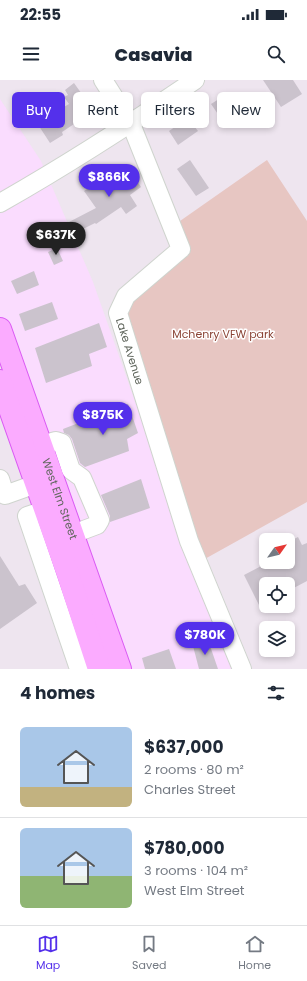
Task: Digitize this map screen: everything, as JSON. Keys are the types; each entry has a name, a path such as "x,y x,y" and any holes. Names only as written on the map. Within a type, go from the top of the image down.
{"main road":[{"name":"West Elm Street","path":"0,329 6,389 32,448 44,482 55,539"},
{"name":"West Elm Street","path":"44,482 44,510 101,667"},
{"name":"West Elm Street","path":"66,571 67,604 101,667"}],"street":[{"name":"Lake Avenue","path":"103,80 111,92"},
{"path":"133,123 195,80"},
{"path":"0,203 125,128"},
{"name":"Lake Avenue","path":"133,128 181,249 126,296 118,313 189,541 242,669"},
{"path":"32,448 56,441 62,444 71,470 82,478 100,520 97,525 55,539"},
{"path":"2,491 44,482 71,470"}],"shaded area":[{"path":"0,99 12,117 12,128 19,128 41,161 93,282 191,561 233,669 123,669 0,321"}],"green space":[{"name":"Mchenry VFW park","path":"267,160 307,221 307,502 203,560 128,314 134,300 188,254 180,221"}],"building":[{"path":"263,80 293,80 302,94 281,107 275,98 275,92 271,92"},
{"path":"74,83 80,92 73,92 73,125 62,132 63,135 50,143 40,128 65,128 65,106 69,104 65,98 65,96 68,95 65,90"},
{"path":"217,100 217,113 211,104"},
{"path":"173,128 196,128 198,131 178,145 169,131"},
{"path":"190,160 209,188 196,196 177,169"},
{"path":"126,164 141,187 130,195 137,206 126,214 121,207 96,224 95,223 75,233 69,222 96,208 84,191"},
{"path":"57,248 63,261 54,265 48,252"},
{"path":"34,271 39,285 17,294 11,281"},
{"path":"52,302 58,319 25,331 19,314"},
{"path":"99,323 107,347 89,354 92,366 46,383 35,348"},
{"path":"128,404 138,433 127,439 129,451 85,467 80,463 72,439 69,435 64,433 63,429"},
{"path":"141,479 150,508 110,522 110,516 101,495"},
{"path":"298,537 302,545 307,543 307,581 295,587 295,577 259,577 259,605 244,575 259,567 259,569 295,569 295,538"},
{"path":"0,556 19,586 25,584 37,603 0,629"},
{"path":"208,640 218,669 199,669 193,646"},
{"path":"169,649 176,669 145,669 142,658"}]}
